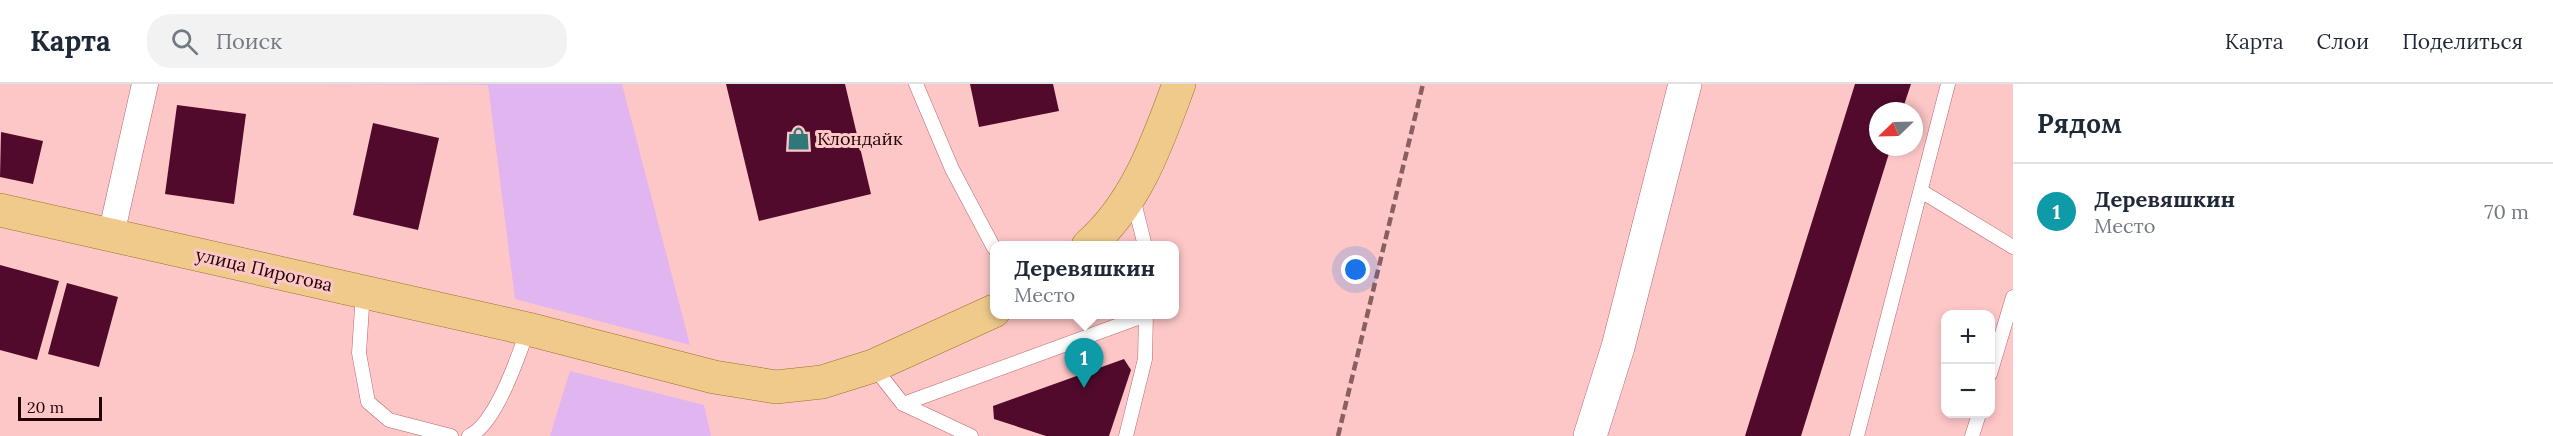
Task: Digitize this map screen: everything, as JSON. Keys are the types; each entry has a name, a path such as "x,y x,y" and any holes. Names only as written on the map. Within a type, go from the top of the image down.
{"main road":[{"path":"1092,241 1133,195 1179,84"},
{"name":"улица Пирогова","path":"0,210 528,329 714,377 776,387 822,382 873,366 990,313"}],"street":[{"path":"111,235 145,84"},
{"path":"1590,436 1618,347 1685,84"}],"lane":[{"path":"916,84 952,169 990,241"},
{"path":"1857,436 1948,84"},
{"path":"1921,191 2013,247"},
{"path":"1133,195 1144,241"},
{"path":"363,292 359,353 368,402 389,420 451,436"},
{"path":"1993,364 2013,297"},
{"path":"903,404 1135,319"},
{"path":"1126,436 1145,359 1146,319"},
{"path":"469,436 478,432 509,382 528,329"},
{"path":"873,366 903,404 970,436"},
{"path":"1972,436 1978,418"}],"shaded area":[{"path":"321,84 622,84 690,345 515,299 488,85"},
{"path":"570,371 704,405 711,436 550,436"}],"building":[{"name":"Клондайк","path":"726,84 845,84 871,194 759,221"},
{"path":"970,84 1053,84 1059,111 979,127"},
{"path":"1855,84 1911,84 1905,102 1869,102 1869,156 1888,156 1801,436 1745,436"},
{"path":"177,105 246,114 234,204 165,194"},
{"path":"373,123 439,138 418,230 353,215"},
{"path":"1,132 43,141 33,184 0,177"},
{"path":"0,265 59,281 37,360 0,350"},
{"path":"67,283 118,297 99,367 48,354"},
{"path":"1124,359 1131,370 1109,436 1046,436 994,419 993,406"}],"railway":[{"path":"1338,436 1423,84"}],"place":[{"name":"Клондайк","path":"799,139"},
{"name":"Деревяшкин","path":"1084,388"}]}
